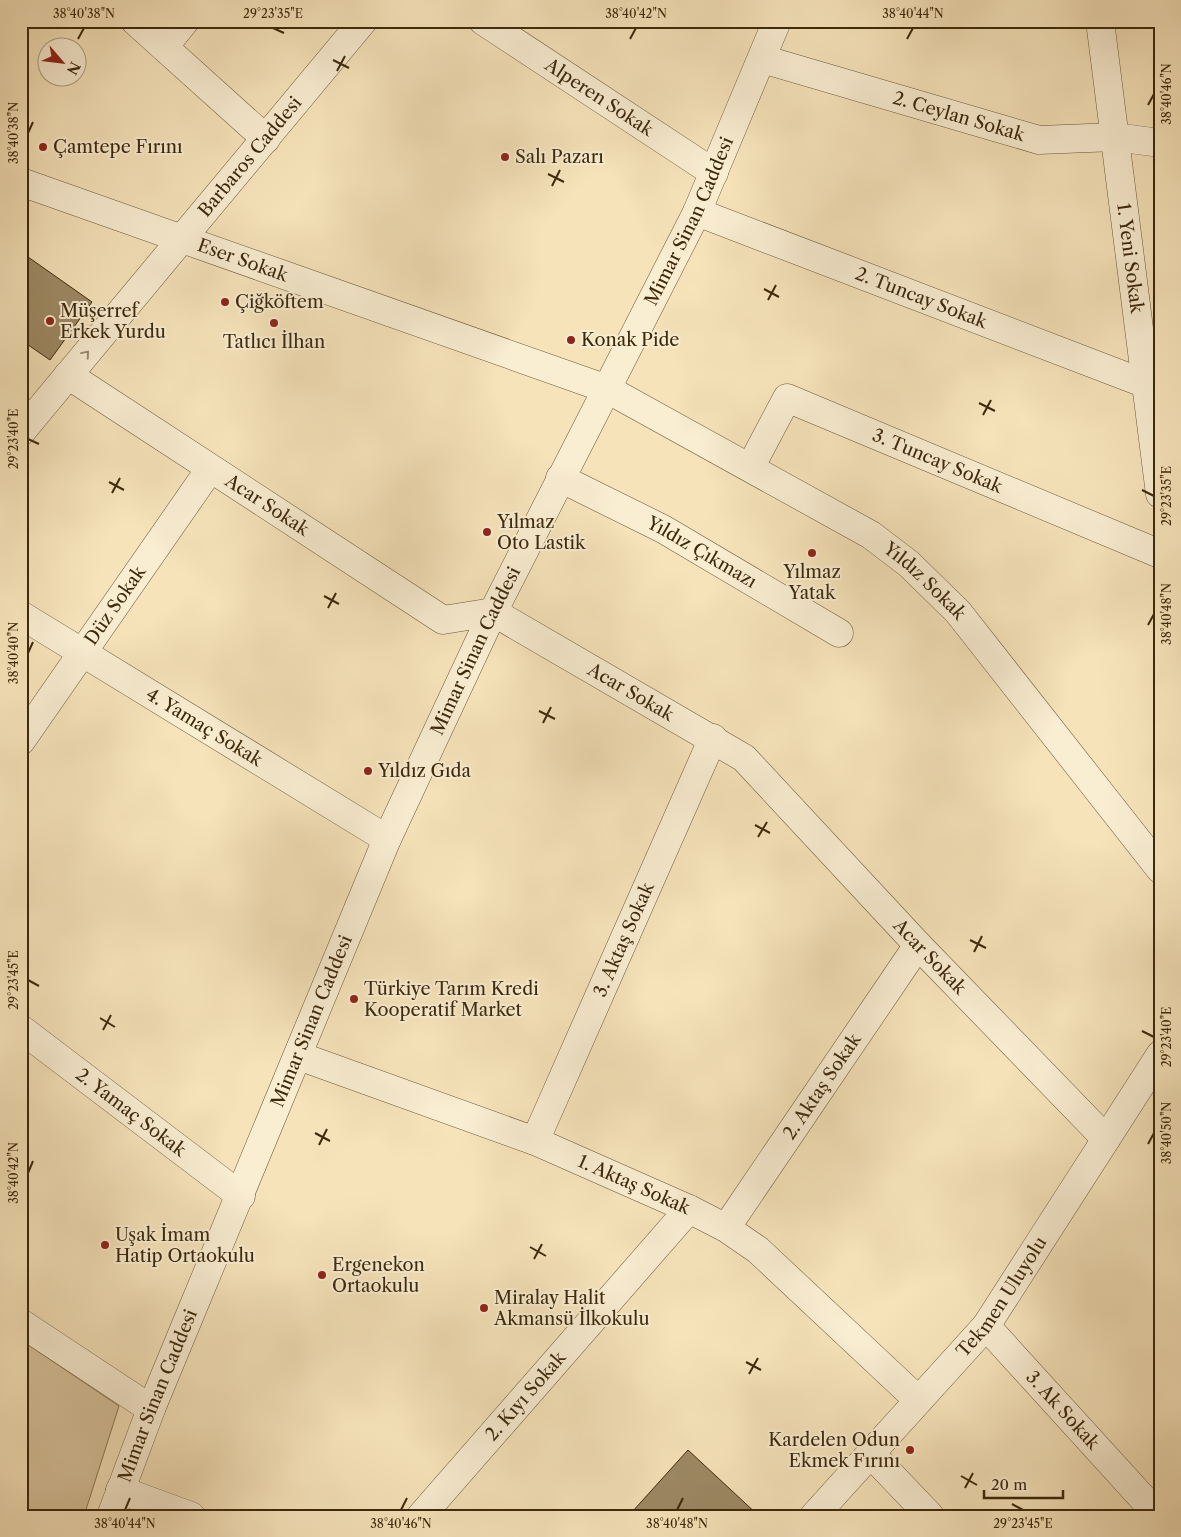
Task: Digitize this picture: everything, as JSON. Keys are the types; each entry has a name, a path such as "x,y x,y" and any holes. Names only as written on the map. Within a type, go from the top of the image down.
{"street":[{"path":"136,21 266,139"},
{"path":"164,47 186,21"},
{"name":"Barbaros Caddesi","path":"22,430 184,239 363,21"},
{"name":"Alperen Sokak","path":"483,21 714,173"},
{"name":"Mimar Sinan Caddesi","path":"111,1516 151,1409 299,1056 386,839 493,612 697,212 777,21"},
{"name":"1. Yeni Sokak","path":"1100,21 1115,137 1149,325 1146,384 1160,494"},
{"name":"2. Ceylan Sokak","path":"762,59 1039,140 1115,137 1160,143"},
{"name":"Eser Sokak","path":"21,182 607,389"},
{"name":"2. Tuncay Sokak","path":"697,212 1146,384"},
{"name":"Acar Sokak","path":"68,375 443,620 493,612 713,738 744,758 756,768 918,945 1106,1139"},
{"name":"Yıldız Sokak","path":"607,389 751,466 871,535 909,564 970,627 1160,869"},
{"name":"3. Tuncay Sokak","path":"751,466 787,398 1160,554"},
{"name":"Düz Sokak","path":"21,742 210,469"},
{"name":"Yıldız Çıkmazı","path":"560,478 663,528 839,633"},
{"name":"4. Yamaç Sokak","path":"21,615 386,839"},
{"name":"3. Aktaş Sokak","path":"535,1141 713,738"},
{"name":"2. Aktaş Sokak","path":"726,1228 918,945"},
{"name":"2. Yamaç Sokak","path":"21,1029 241,1196"},
{"name":"Tekmen Uluyolu","path":"814,1516 986,1326 1160,1055"},
{"name":"1. Aktaş Sokak","path":"299,1056 535,1141 688,1208 726,1228 758,1250 918,1400"},
{"name":"2. Kıyı Sokak","path":"421,1516 688,1208"},
{"path":"21,1323 151,1409"},
{"name":"3. Ak Sokak","path":"986,1326 1159,1516"},
{"path":"871,1454 930,1516"},
{"path":"120,1490 191,1516"}],"shaded area":[{"path":"21,1340 119,1406 84,1516 21,1516"}],"building":[{"name":"Müşerref Erkek Yurdu","path":"21,252 92,302 50,360 21,340"},
{"path":"688,1450 759,1516 636,1516 632,1512"}],"place":[{"name":"Çamtepe Fırını","path":"43,147"},
{"name":"Salı Pazarı","path":"505,157"},
{"name":"Çiğköftem","path":"225,302"},
{"name":"Müşerref Erkek Yurdu","path":"50,321"},
{"name":"Tatlıcı İlhan","path":"274,323"},
{"name":"Konak Pide","path":"571,340"},
{"name":"Yılmaz Oto Lastik","path":"487,532"},
{"name":"Yılmaz Yatak","path":"812,553"},
{"name":"Yıldız Gıda","path":"368,771"},
{"name":"Türkiye Tarım Kredi Kooperatif Market","path":"354,999"},
{"name":"Uşak İmam Hatip Ortaokulu","path":"105,1245"},
{"name":"Ergenekon Ortaokulu","path":"322,1275"},
{"name":"Miralay Halit Akmansü İlkokulu","path":"484,1308"},
{"name":"Kardelen Odun Ekmek Fırını","path":"910,1450"}]}
